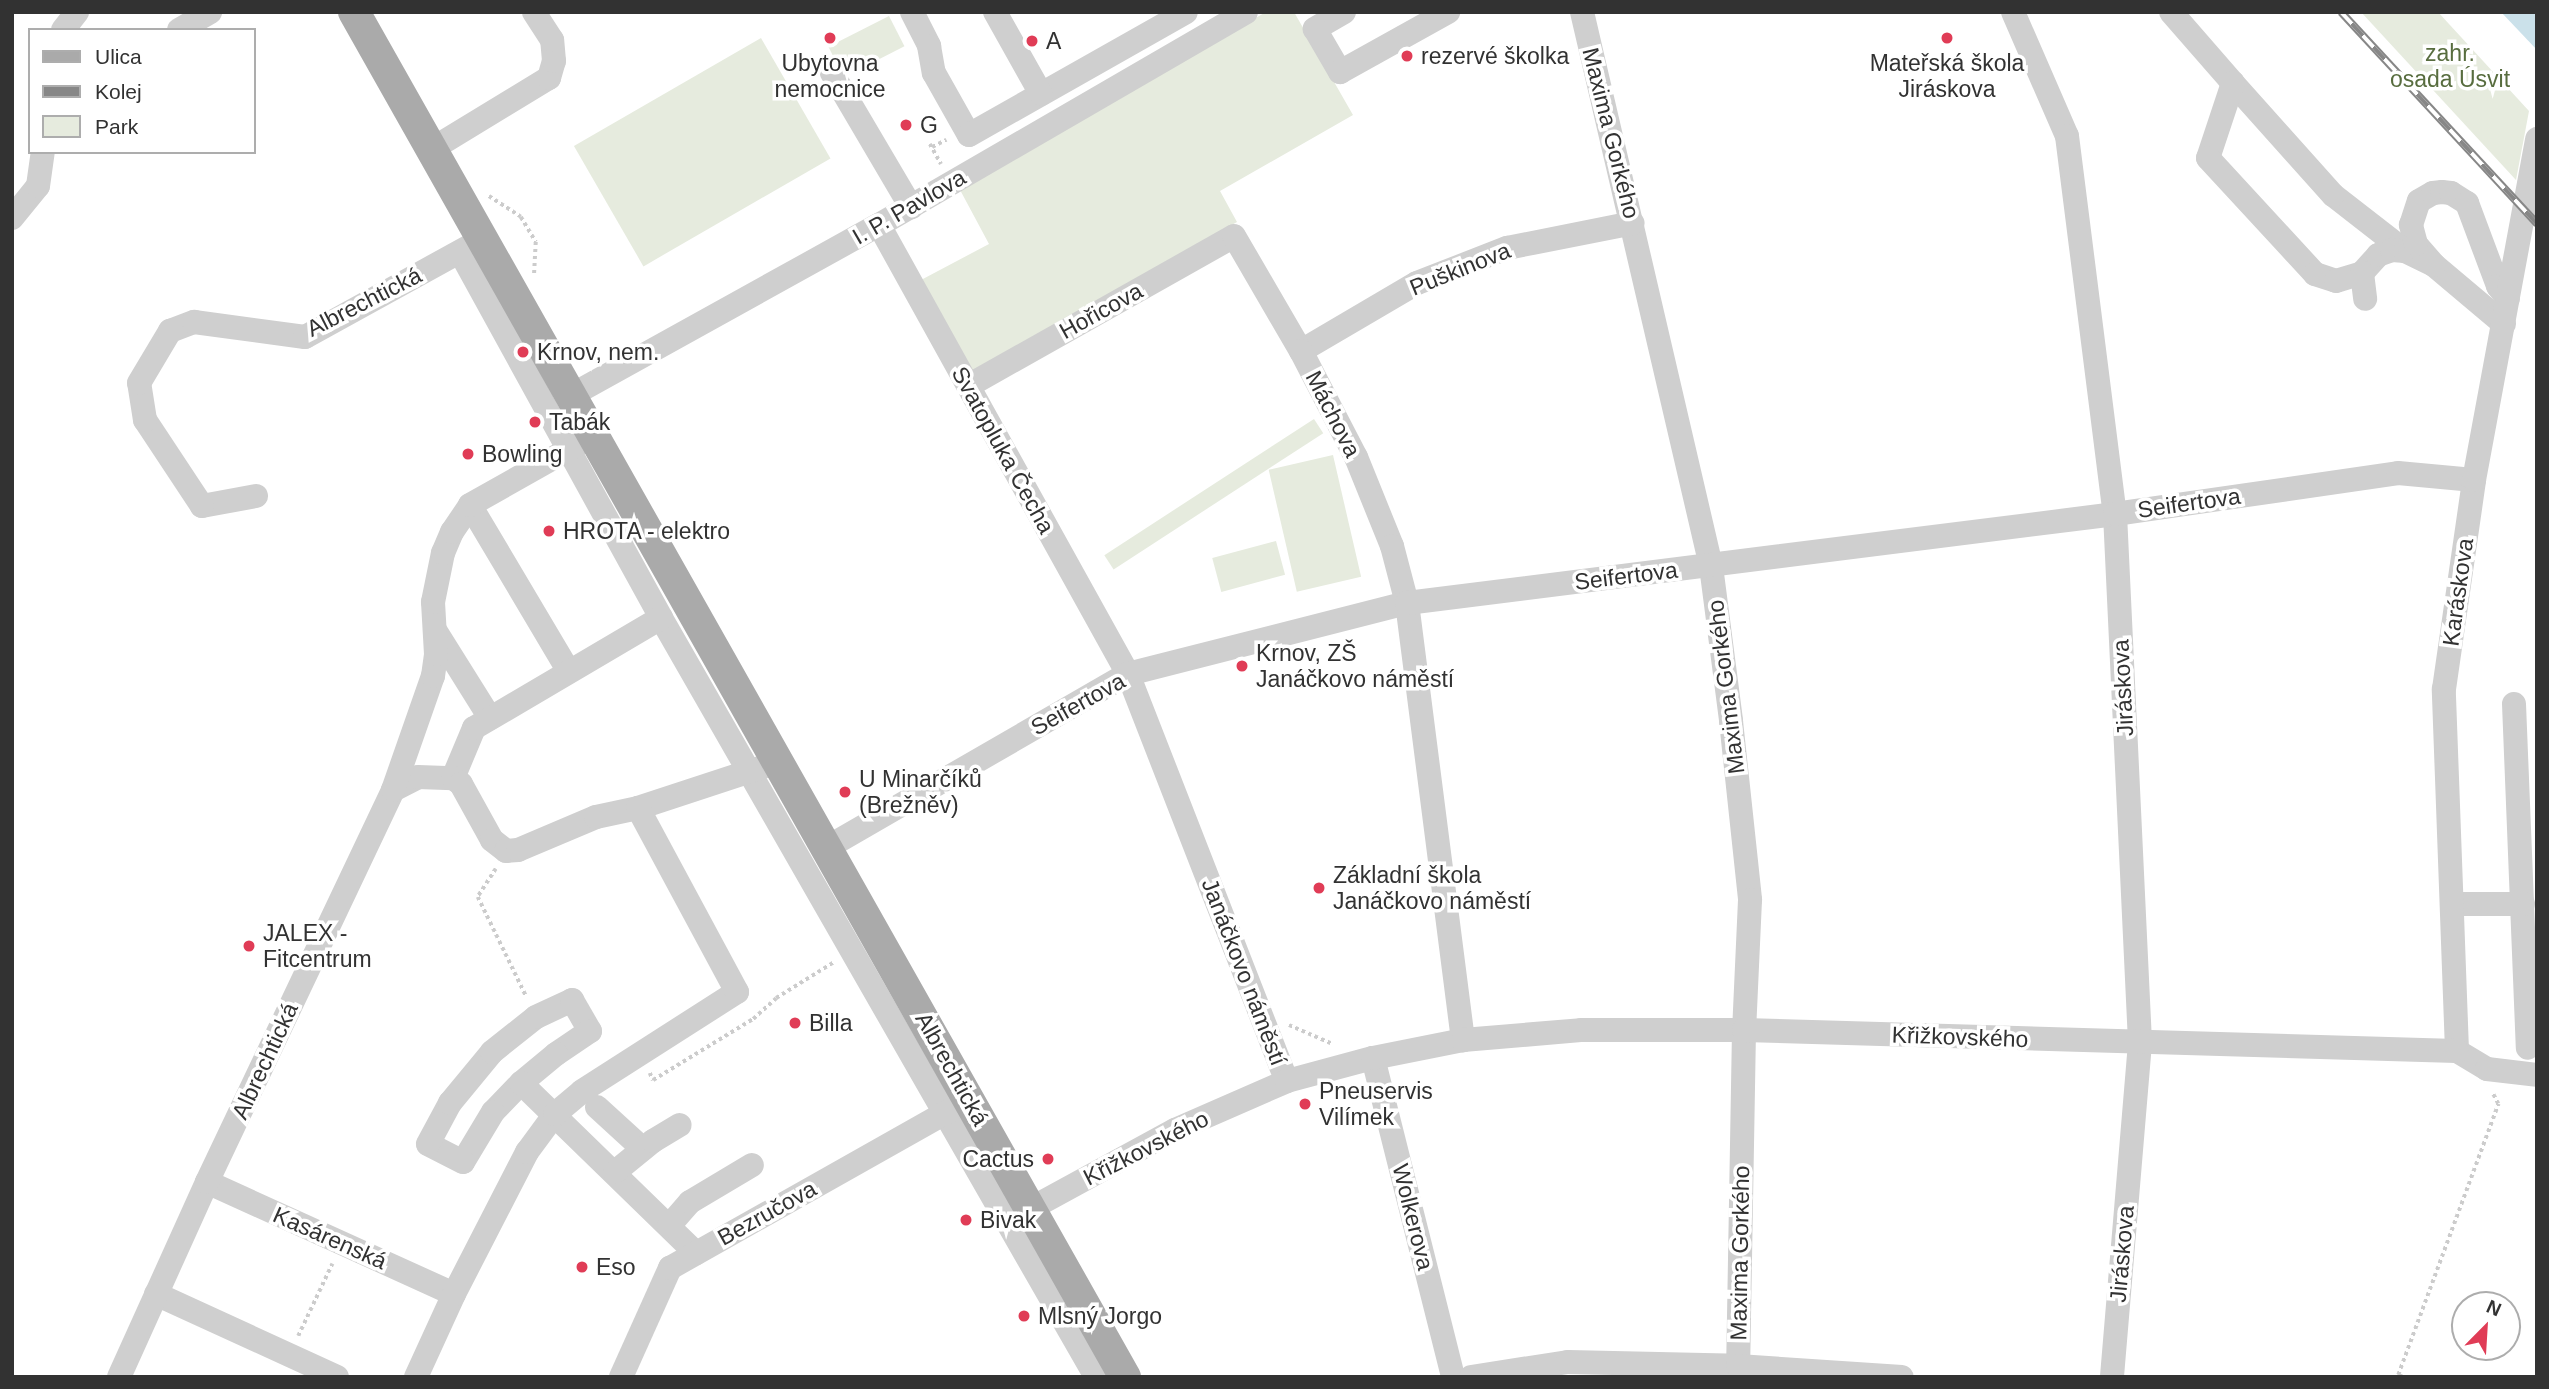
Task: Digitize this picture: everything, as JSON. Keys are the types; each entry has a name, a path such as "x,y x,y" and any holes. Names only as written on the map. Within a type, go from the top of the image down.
{"main road":[{"name":"Albrechtická","path":"354,12 432,149 471,246 570,396 580,443 764,767 828,847 958,1106 1020,1215 1125,1377"}],"street":[{"path":"65,28 77,12"},
{"path":"182,28 210,12"},
{"path":"432,149 549,78 554,61 552,40 534,12"},
{"path":"995,12 1041,94"},
{"path":"913,13 929,47 934,74 969,135 1186,12"},
{"name":"I. P. Pavlova","path":"570,396 911,207 1246,12"},
{"path":"1344,12 1315,29 1340,72 1448,12"},
{"name":"Maxima Gorkého","path":"1582,12 1711,566 1750,900 1744,1030 1738,1371"},
{"name":"Jiráskova","path":"2013,12 2067,136 2115,514 2140,1043 2112,1377"},
{"path":"2171,12 2333,195 2405,251 2434,265"},
{"path":"832,73 911,207"},
{"path":"2233,83 2208,158 2315,274 2336,281 2362,274 2383,252 2405,251"},
{"name":"Karáskova","path":"2457,1051 2444,689 2474,480 2537,139"},
{"path":"12,218 38,186 43,154"},
{"path":"2504,324 2434,265 2411,234 2412,216 2425,196 2451,193 2467,204 2498,286 2508,299"},
{"name":"Puškinova","path":"1301,351 1417,283 1507,248 1633,223"},
{"name":"Svatopluka Čecha","path":"879,225 1128,674"},
{"name":"Máchova","path":"1234,236 1301,351 1356,457 1392,546 1407,603"},
{"name":"Hořicova","path":"968,386 1234,236"},
{"name":"Albrechtická","path":"256,496 202,506 145,420 139,383 170,331 194,322 305,337 471,246 580,443 661,618 764,767 958,1106"},
{"path":"2362,274 2365,299"},
{"name":"Albrechtická","path":"207,1182 393,790 433,676 433,602 443,554 452,532 470,505 580,443"},
{"name":"Seifertova","path":"828,847 1128,674 1407,603 2115,514 2398,473 2474,480"},
{"path":"470,505 568,670"},
{"path":"1407,603 1463,1040"},
{"path":"453,778 474,728 568,670 661,618"},
{"path":"435,629 490,718"},
{"name":"Janáčkovo náměstí","path":"1128,674 1287,1082 1370,1059 1463,1040"},
{"path":"2514,704 2528,1048"},
{"path":"393,790 418,777 453,778 461,784 492,840 506,851 518,850 596,817 638,808 764,767"},
{"path":"416,1377 454,1294 527,1152 555,1114 582,1091 737,992 638,808"},
{"path":"2452,904 2523,904"},
{"path":"572,1000 590,1031 521,1083 493,1112 463,1162 428,1144 450,1103 492,1052 536,1017 572,1000"},
{"name":"Křižkovského","path":"1463,1040 1581,1030 1744,1030 2457,1051"},
{"path":"2457,1051 2482,1066 2537,1075"},
{"name":"Wolkerova","path":"1370,1059 1453,1377"},
{"name":"Křižkovského","path":"1020,1215 1174,1130 1287,1082"},
{"path":"521,1083 696,1253"},
{"name":"Bezručova","path":"621,1377 670,1268 958,1106"},
{"path":"597,1107 643,1149"},
{"path":"615,1172 643,1149 680,1125"},
{"path":"669,1226 690,1202 752,1165"},
{"path":"119,1377 207,1182"},
{"name":"Kasárenská","path":"207,1182 454,1294"},
{"name":"Albrechtická","path":"1020,1215 1096,1377"},
{"path":"156,1294 337,1377"},
{"path":"1471,1377 1568,1362 1902,1377"}],"path":[{"path":"930,144 942,166"},
{"path":"506,851 478,897 536,1017"},
{"path":"638,1054 653,1080 753,1019 776,998 844,955"},
{"path":"1260,1013 1370,1059"},
{"path":"2402,1377 2398,1375 2498,1104 2482,1066"},
{"path":"290,1355 341,1243"}],"green space":[{"path":"1266,12 1294,12 1353,115 1220,191 1237,222 969,373 921,280 989,244 959,188"},
{"name":"zahr. osada Úsvit","path":"2361,12 2438,12 2529,111 2516,180"},
{"path":"889,16 904,46 844,77 828,47"},
{"path":"761,38 830,158 643,266 574,146"},
{"path":"1314,419 1323,433 1114,569 1104,555"},
{"path":"1333,455 1361,577 1297,592 1269,470"},
{"path":"1276,541 1285,575 1221,592 1212,558"}],"water":[{"path":"2501,12 2533,12 2537,17 2537,50"}],"railway":[{"path":"2341,12 2537,224"}],"place":[{"name":"Ubytovna nemocnice","path":"830,38"},
{"name":"Mateřská škola Jiráskova","path":"1947,38"},
{"name":"A","path":"1032,41"},
{"name":"rezervé školka","path":"1407,56"},
{"name":"G","path":"906,125"},
{"name":"Krnov, nem.","path":"523,352"},
{"name":"Tabák","path":"535,422"},
{"name":"Bowling","path":"468,454"},
{"name":"HROTA - elektro","path":"549,531"},
{"name":"Krnov, ZŠ Janáčkovo náměstí","path":"1242,666"},
{"name":"U Minarčíků (Brežněv)","path":"845,792"},
{"name":"Základní škola Janáčkovo náměstí","path":"1319,888"},
{"name":"JALEX - Fitcentrum","path":"249,946"},
{"name":"Billa","path":"795,1023"},
{"name":"Pneuservis Vilímek","path":"1305,1104"},
{"name":"Cactus","path":"1048,1159"},
{"name":"Bivak","path":"966,1220"},
{"name":"Eso","path":"582,1267"},
{"name":"Mlsný Jorgo","path":"1024,1316"}]}
